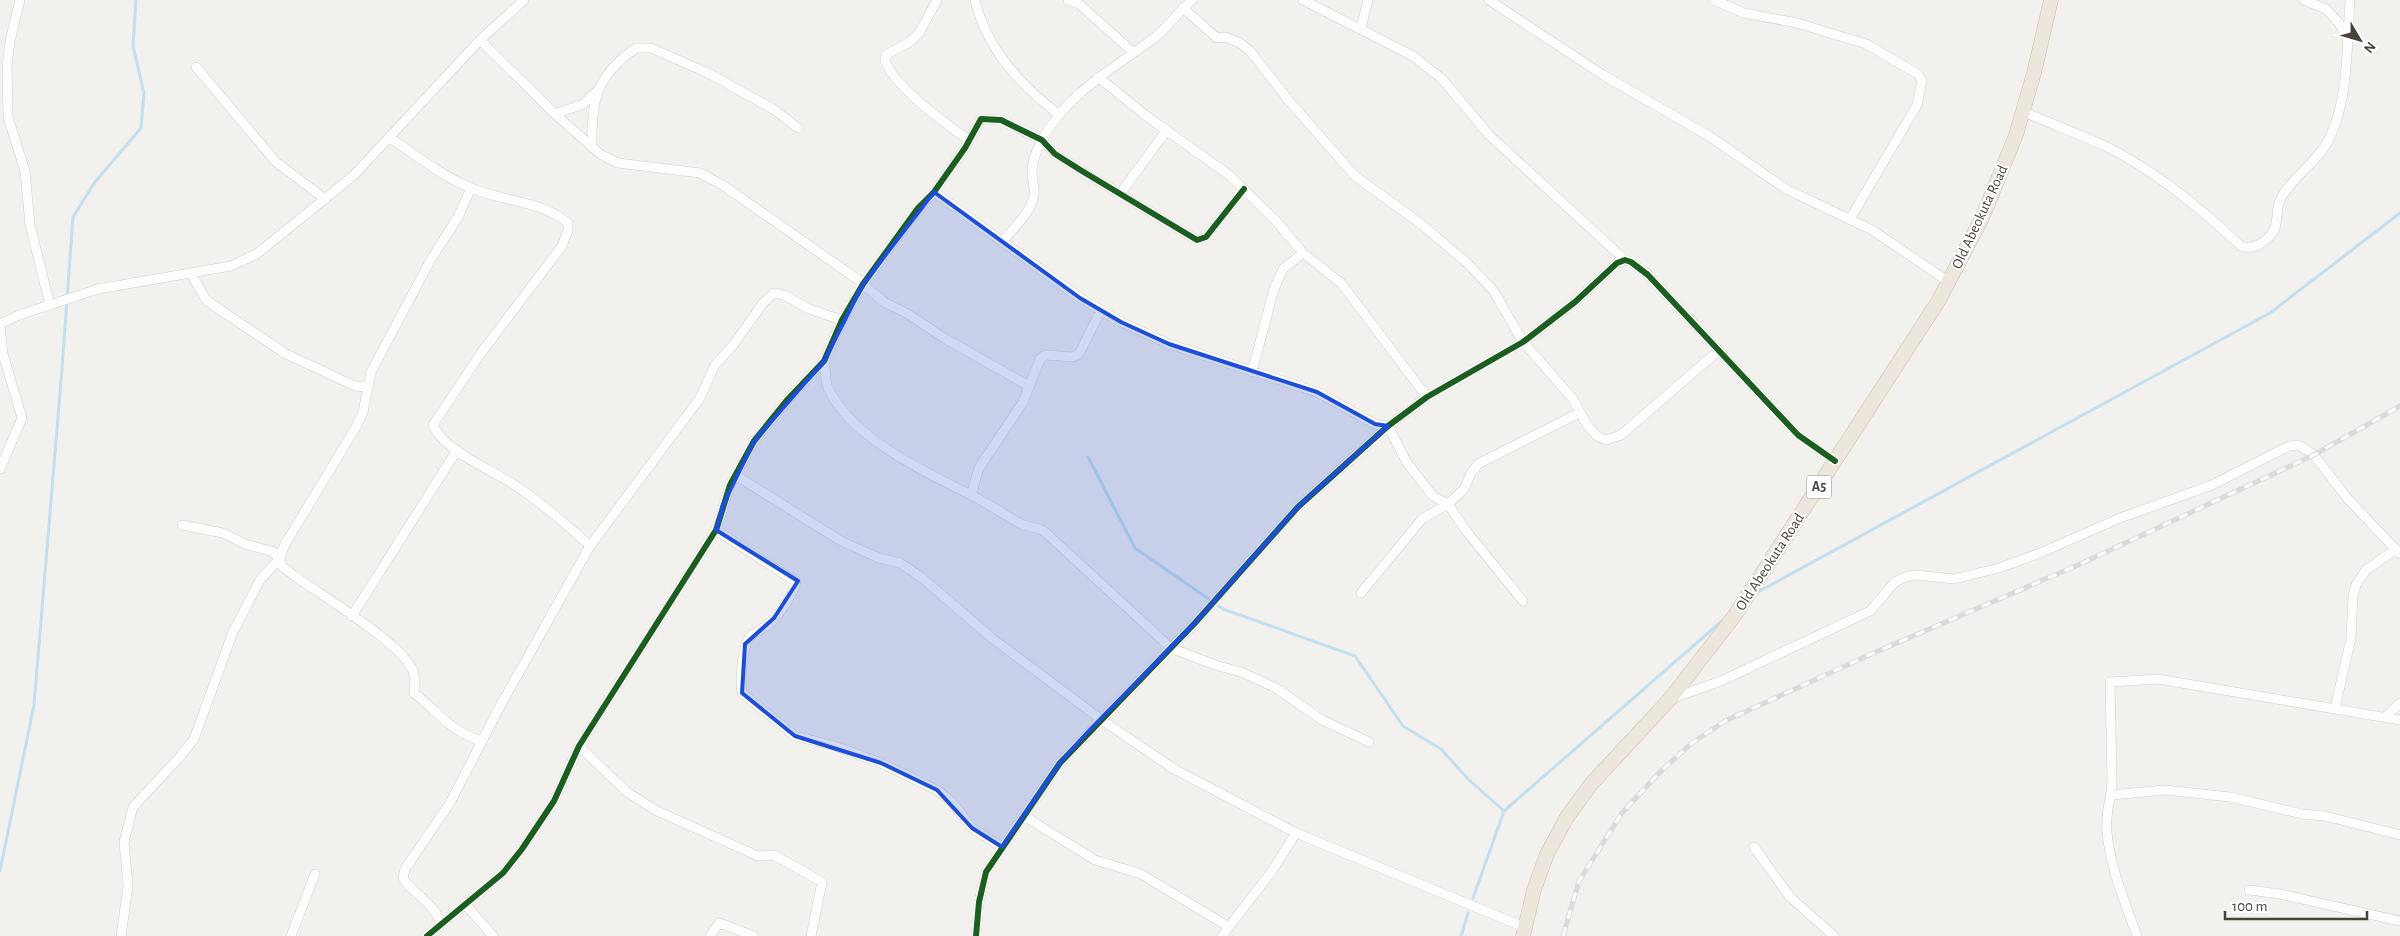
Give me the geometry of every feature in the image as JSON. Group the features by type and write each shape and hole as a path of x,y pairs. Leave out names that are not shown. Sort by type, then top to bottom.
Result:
{"highway":[{"name":"Old Abeokuta Road","path":"1524,932 1534,890 1547,854 1567,817 1592,783 1670,699 1735,615 1910,347 1949,282 1982,218 2024,112 2052,0"}],"street":[{"path":"20,0 10,41 4,116 25,171 30,225 50,305"},
{"path":"0,469 22,418 3,354 0,325 19,315 98,289 231,266 258,253 354,175 480,40 524,0"},
{"path":"937,0 919,33 911,41 886,55 885,60 895,77 915,97 949,127 969,140"},
{"path":"975,0 980,22 1003,62 1030,92 1059,115"},
{"path":"1068,0 1079,4 1133,52"},
{"path":"1002,242 1024,216 1034,197 1032,173 1035,156 1042,140 1059,115 1089,83 1156,37 1192,0"},
{"path":"1303,0 1413,56 1442,79 1489,135 1625,260 1631,262 1648,275 1798,435 1836,461"},
{"path":"1361,28 1368,0"},
{"path":"1488,0 1604,76 1709,136 1786,189 1872,230 1949,282"},
{"path":"1714,0 1744,13 1797,23 1866,44 1918,74 1922,82 1917,105 1850,219"},
{"path":"2304,0 2326,9 2339,23 2348,41"},
{"path":"2024,112 2105,146 2123,156 2177,190 2241,246 2247,248 2254,247 2265,240 2275,228 2278,208 2286,191 2327,144 2336,120 2346,69 2350,0"},
{"path":"1183,8 1217,38 1225,36 1240,43 1250,51 1290,102 1356,176 1421,224 1466,262 1493,290 1523,342 1573,399 1579,413 1597,436 1606,440 1612,439 1631,427 1718,351"},
{"path":"480,40 555,114 600,154 618,163 700,173 724,186 863,284 884,302 908,314 944,338 1029,386"},
{"path":"555,114 583,104 597,90 605,76 627,54 636,48 650,48 708,73 773,109 798,128"},
{"path":"196,67 276,162 326,199"},
{"path":"1098,77 1166,131 1229,175 1278,222 1303,253 1341,283 1426,397"},
{"path":"592,147 592,120 597,90"},
{"path":"427,936 503,873 522,849 554,801 579,746 716,530 725,498 735,475 754,441 788,399 824,361 842,320 863,284 918,208 934,192 981,119 989,117 1001,120 1042,140 1055,154 1201,240 1244,189"},
{"path":"1120,194 1166,131"},
{"path":"389,137 434,168 471,188 551,213 568,223 568,230 562,246 481,353 433,426 437,435 457,450 521,489 562,520 590,546"},
{"path":"121,936 128,886 124,842 133,807 194,739 233,632 260,580 280,558 284,546 356,427 363,412 371,372 430,261 458,217 471,188"},
{"path":"934,192 1080,298 1101,310 1170,344 1317,392 1375,424 1388,426"},
{"path":"1252,372 1274,289 1283,269 1303,253"},
{"path":"976,936 979,902 986,872 1060,763 1171,648 1298,507 1388,426 1426,397 1523,342 1575,302 1617,263 1625,260"},
{"path":"191,273 196,286 206,300 286,354 355,386 367,387"},
{"path":"441,923 435,909 403,879 405,869 450,803 482,741 590,546 700,398 715,365 734,344 763,303 774,293 784,295 809,309 842,320"},
{"path":"971,495 978,468 1023,402 1040,359 1045,355 1073,357 1078,354 1101,310"},
{"path":"824,361 827,386 848,416 897,455 1023,525 1040,528 1171,648 1215,665 1241,672 1276,688 1322,720 1369,742"},
{"path":"1361,593 1422,520 1448,504 1464,489 1471,473 1478,464 1488,457 1579,413"},
{"path":"1388,426 1407,463 1434,498 1448,504 1467,532 1523,601"},
{"path":"1670,699 1721,681 1870,611 1895,582 1905,577 1916,575 1954,579 1999,568 2040,553 2120,518 2212,485 2289,446 2299,445 2314,455 2347,498 2398,551 2366,570 2356,585 2353,596 2351,638 2335,708"},
{"path":"352,616 457,450"},
{"path":"735,475 841,541 880,558 900,563 921,577 993,639 1102,720 1174,769 1296,833 1524,932"},
{"path":"182,525 223,533 244,544 274,552 280,558 283,567 296,578 395,648 410,665 415,676 414,693 447,724 467,736 482,741"},
{"path":"716,530 796,582 791,594 768,626 752,635 745,644 740,682 742,693 795,736 835,746 881,763 937,790 952,802 972,828 1002,847"},
{"path":"2137,936 2111,857 2107,816 2111,795 2110,682 2158,679 2400,720"},
{"path":"2385,717 2400,704"},
{"path":"579,746 627,792 657,811 758,856 774,855 822,882 811,936"},
{"path":"2111,795 2165,790 2230,797 2302,814 2334,818 2400,835"},
{"path":"1024,816 1095,860 1141,874 1229,927"},
{"path":"1222,936 1272,871 1296,833"},
{"path":"1754,847 1790,897 1834,936"},
{"path":"291,936 315,874"},
{"path":"2249,890 2280,894 2400,921"},
{"path":"465,904 493,936"},
{"path":"710,936 719,924 754,936"}],"highlighted area":[{"path":"934,192 1080,298 1121,322 1169,344 1317,392 1375,424 1388,426 1298,507 1195,623 1086,734 1060,763 1002,847 972,828 937,790 881,763 795,736 742,693 745,644 774,618 798,581 716,530 723,505 754,441 824,361 863,284"}],"waterway":[{"path":"0,871 34,705 73,217 95,182 141,128 144,93 133,46 136,0"},
{"path":"1756,593 2270,313 2400,213"},
{"path":"1088,457 1135,548 1223,609 1355,656 1403,726 1441,749 1468,779 1504,811"},
{"path":"1473,898 1504,811 1723,620"},
{"path":"1461,936 1468,913"}],"railway":[{"path":"1563,936 1579,881 1622,813 1661,771 1692,743 1725,721 1869,655 2078,565 2314,455 2400,406"}],"cycle path":[{"path":"427,936 503,873 522,849 554,801 579,746 716,530 730,485 754,441 788,399 824,361 842,320 863,284 918,208 934,192 965,148 981,119 1001,120 1042,140 1055,154 1197,240 1206,237 1244,189"},
{"path":"976,936 979,902 986,872 1060,763 1195,623 1298,507 1388,426 1427,397 1523,342 1575,302 1617,263 1625,260 1631,262 1648,275 1798,435 1835,461"}]}
